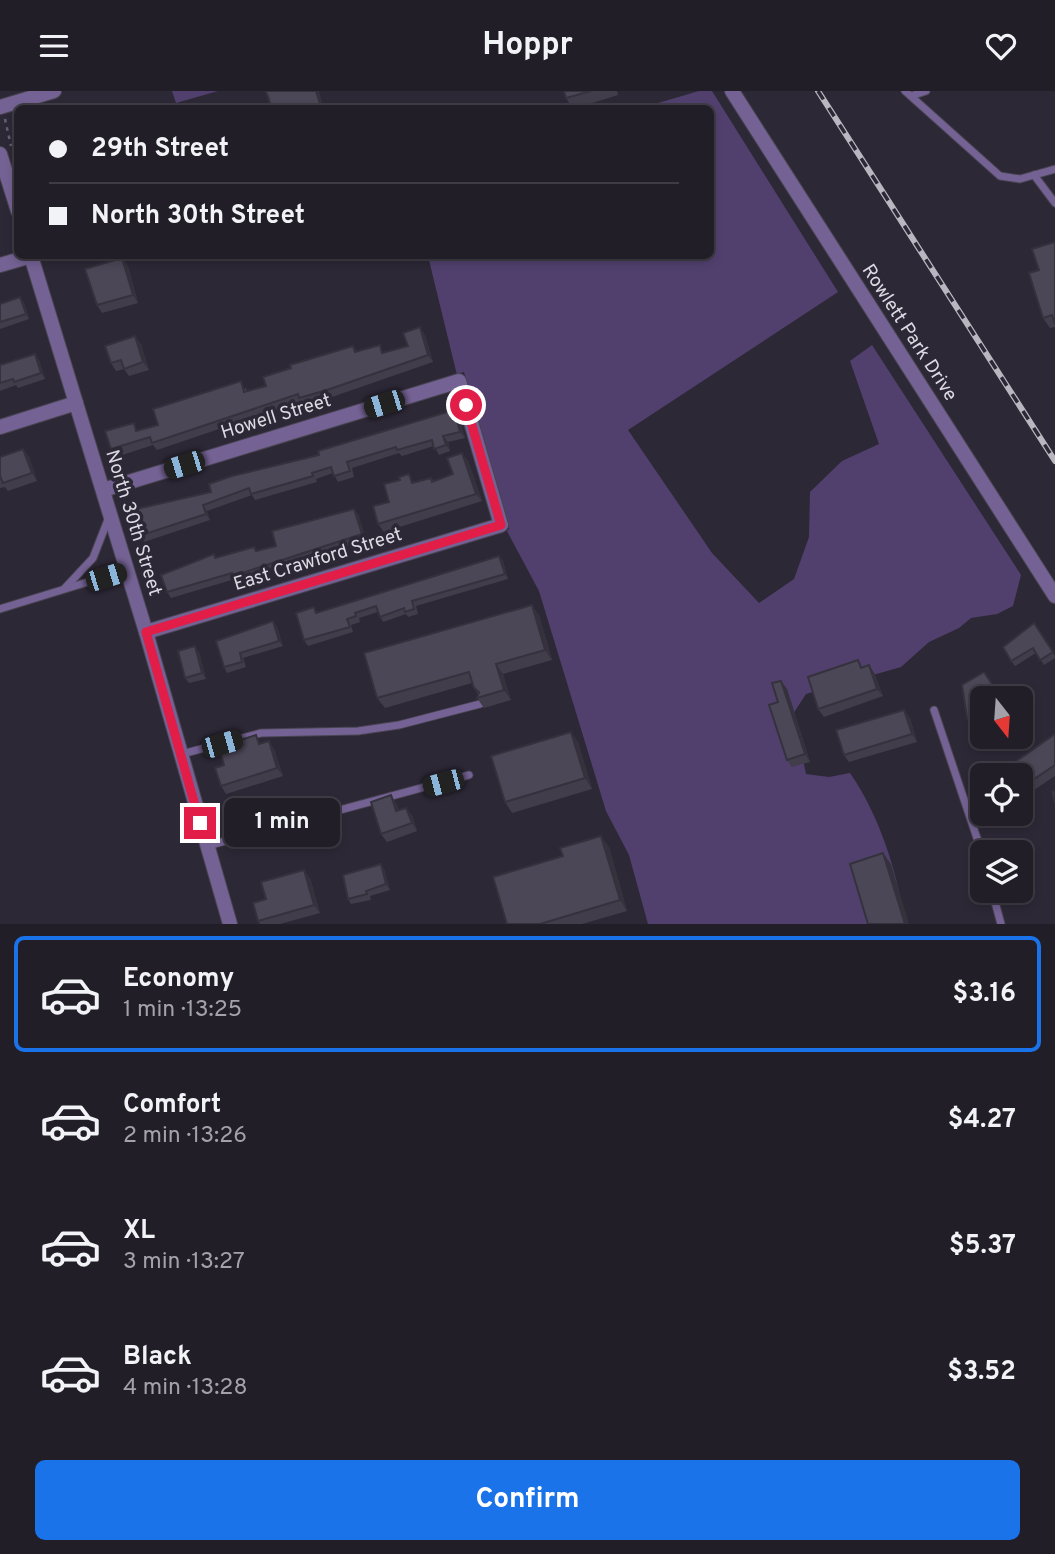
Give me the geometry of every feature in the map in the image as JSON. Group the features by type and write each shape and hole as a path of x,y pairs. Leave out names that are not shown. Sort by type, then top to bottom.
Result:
{"street":[{"path":"19,105 54,91"},
{"name":"Rowlett Park Drive","path":"732,91 1055,596"},
{"path":"7,156 14,191"},
{"path":"0,265 19,259"},
{"name":"North 30th Street","path":"32,259 146,632 230,924"},
{"name":"Howell Street","path":"103,490 459,381 501,525"},
{"path":"0,427 76,403"},
{"name":"East Crawford Street","path":"146,632 501,525"}],"lane":[{"path":"908,93 926,91"},
{"path":"908,93 1000,176 1014,180 1055,169"},
{"path":"1034,175 1055,203"},
{"path":"64,589 100,546 110,513"},
{"path":"0,609 127,570"},
{"path":"181,754 261,733 358,731 400,725 480,704"},
{"path":"934,710 978,840"},
{"path":"206,846 469,775"},
{"path":"995,903 1001,924"}],"path":[{"path":"4,111 7,156"}],"shaded area":[{"path":"172,91 218,91 176,103"},
{"path":"699,91 712,91 838,292 628,430 712,553 759,603 794,579 809,537 810,492 842,461 879,444 850,361 872,345 1021,575 1013,606 997,614 971,618 959,628 929,642 901,667 806,694 793,714 806,774 829,777 850,773 861,790 886,845 906,924 648,924 629,855 606,811 539,591 507,531 509,529 464,372 457,374 456,371 429,259 714,259 714,105 651,105"}],"building":[{"path":"266,91 316,91 320,105 271,105"},
{"path":"564,91 591,91 566,98"},
{"path":"1055,242 1055,324 1052,315 1043,318 1029,273 1039,270 1032,249"},
{"path":"122,259 133,295 97,305 85,269"},
{"path":"20,297 26,314 0,322 0,304"},
{"path":"420,327 428,355 327,390 299,398 298,394 152,443 150,437 111,449 105,431 134,423 136,431 158,425 153,409 241,381 244,392 266,386 263,377 291,368 290,365 353,346 355,352 380,345 382,353 408,346 403,333"},
{"path":"135,336 143,362 124,369 121,360 111,363 105,346"},
{"path":"35,354 41,373 14,382 13,379 0,383 0,365"},
{"path":"454,410 460,432 443,436 446,445 434,449 432,440 397,450 396,447 347,462 350,471 334,476 331,467 312,473 313,476 251,494 249,488 203,505 206,514 139,536 132,510 211,492 209,484 232,476 319,455 318,451"},
{"path":"23,449 32,473 3,483 0,479 0,457"},
{"path":"462,453 476,494 378,524 373,506 389,502 384,484 400,480 399,477 409,474 412,483 431,478 432,482 453,474 447,458"},
{"path":"354,509 362,534 233,576 232,573 167,592 161,575 214,554 215,558 254,547 256,551 276,546 272,531"},
{"path":"499,556 505,574 412,601 414,609 405,612 404,608 380,617 376,606 355,613 356,616 347,619 350,627 304,640 296,613 314,607 316,613"},
{"path":"532,605 545,650 496,664 504,690 477,698 479,692 474,688 469,672 377,698 364,653"},
{"path":"273,621 279,641 240,653 242,662 224,667 216,641"},
{"path":"1034,623 1053,652 1040,660 1033,648 1011,661 1003,647"},
{"path":"195,646 202,673 185,678 178,651"},
{"path":"858,660 861,668 869,665 877,689 818,709 808,677"},
{"path":"984,672 993,686 970,686 970,723 967,718 962,685"},
{"path":"781,681 805,754 787,760 769,705 778,702 772,683"},
{"path":"904,710 912,734 844,755 836,730"},
{"path":"571,732 585,778 505,802 491,756"},
{"path":"1055,734 1055,765 1033,780 1033,763 1015,762"},
{"path":"256,735 259,744 269,741 277,768 221,786 215,768 224,765 219,747"},
{"path":"391,795 396,811 406,808 412,823 381,834 371,802"},
{"path":"601,836 620,900 540,924 507,924 493,877 563,856 560,848"},
{"path":"883,853 905,924 868,924 850,864"},
{"path":"381,864 386,884 366,891 367,894 348,899 343,875"},
{"path":"304,870 314,905 258,921 253,903 266,899 261,882"}],"railway":[{"path":"818,91 1055,461"}],"route":[{"path":"200,823 146,632 501,525 466,405"}]}
